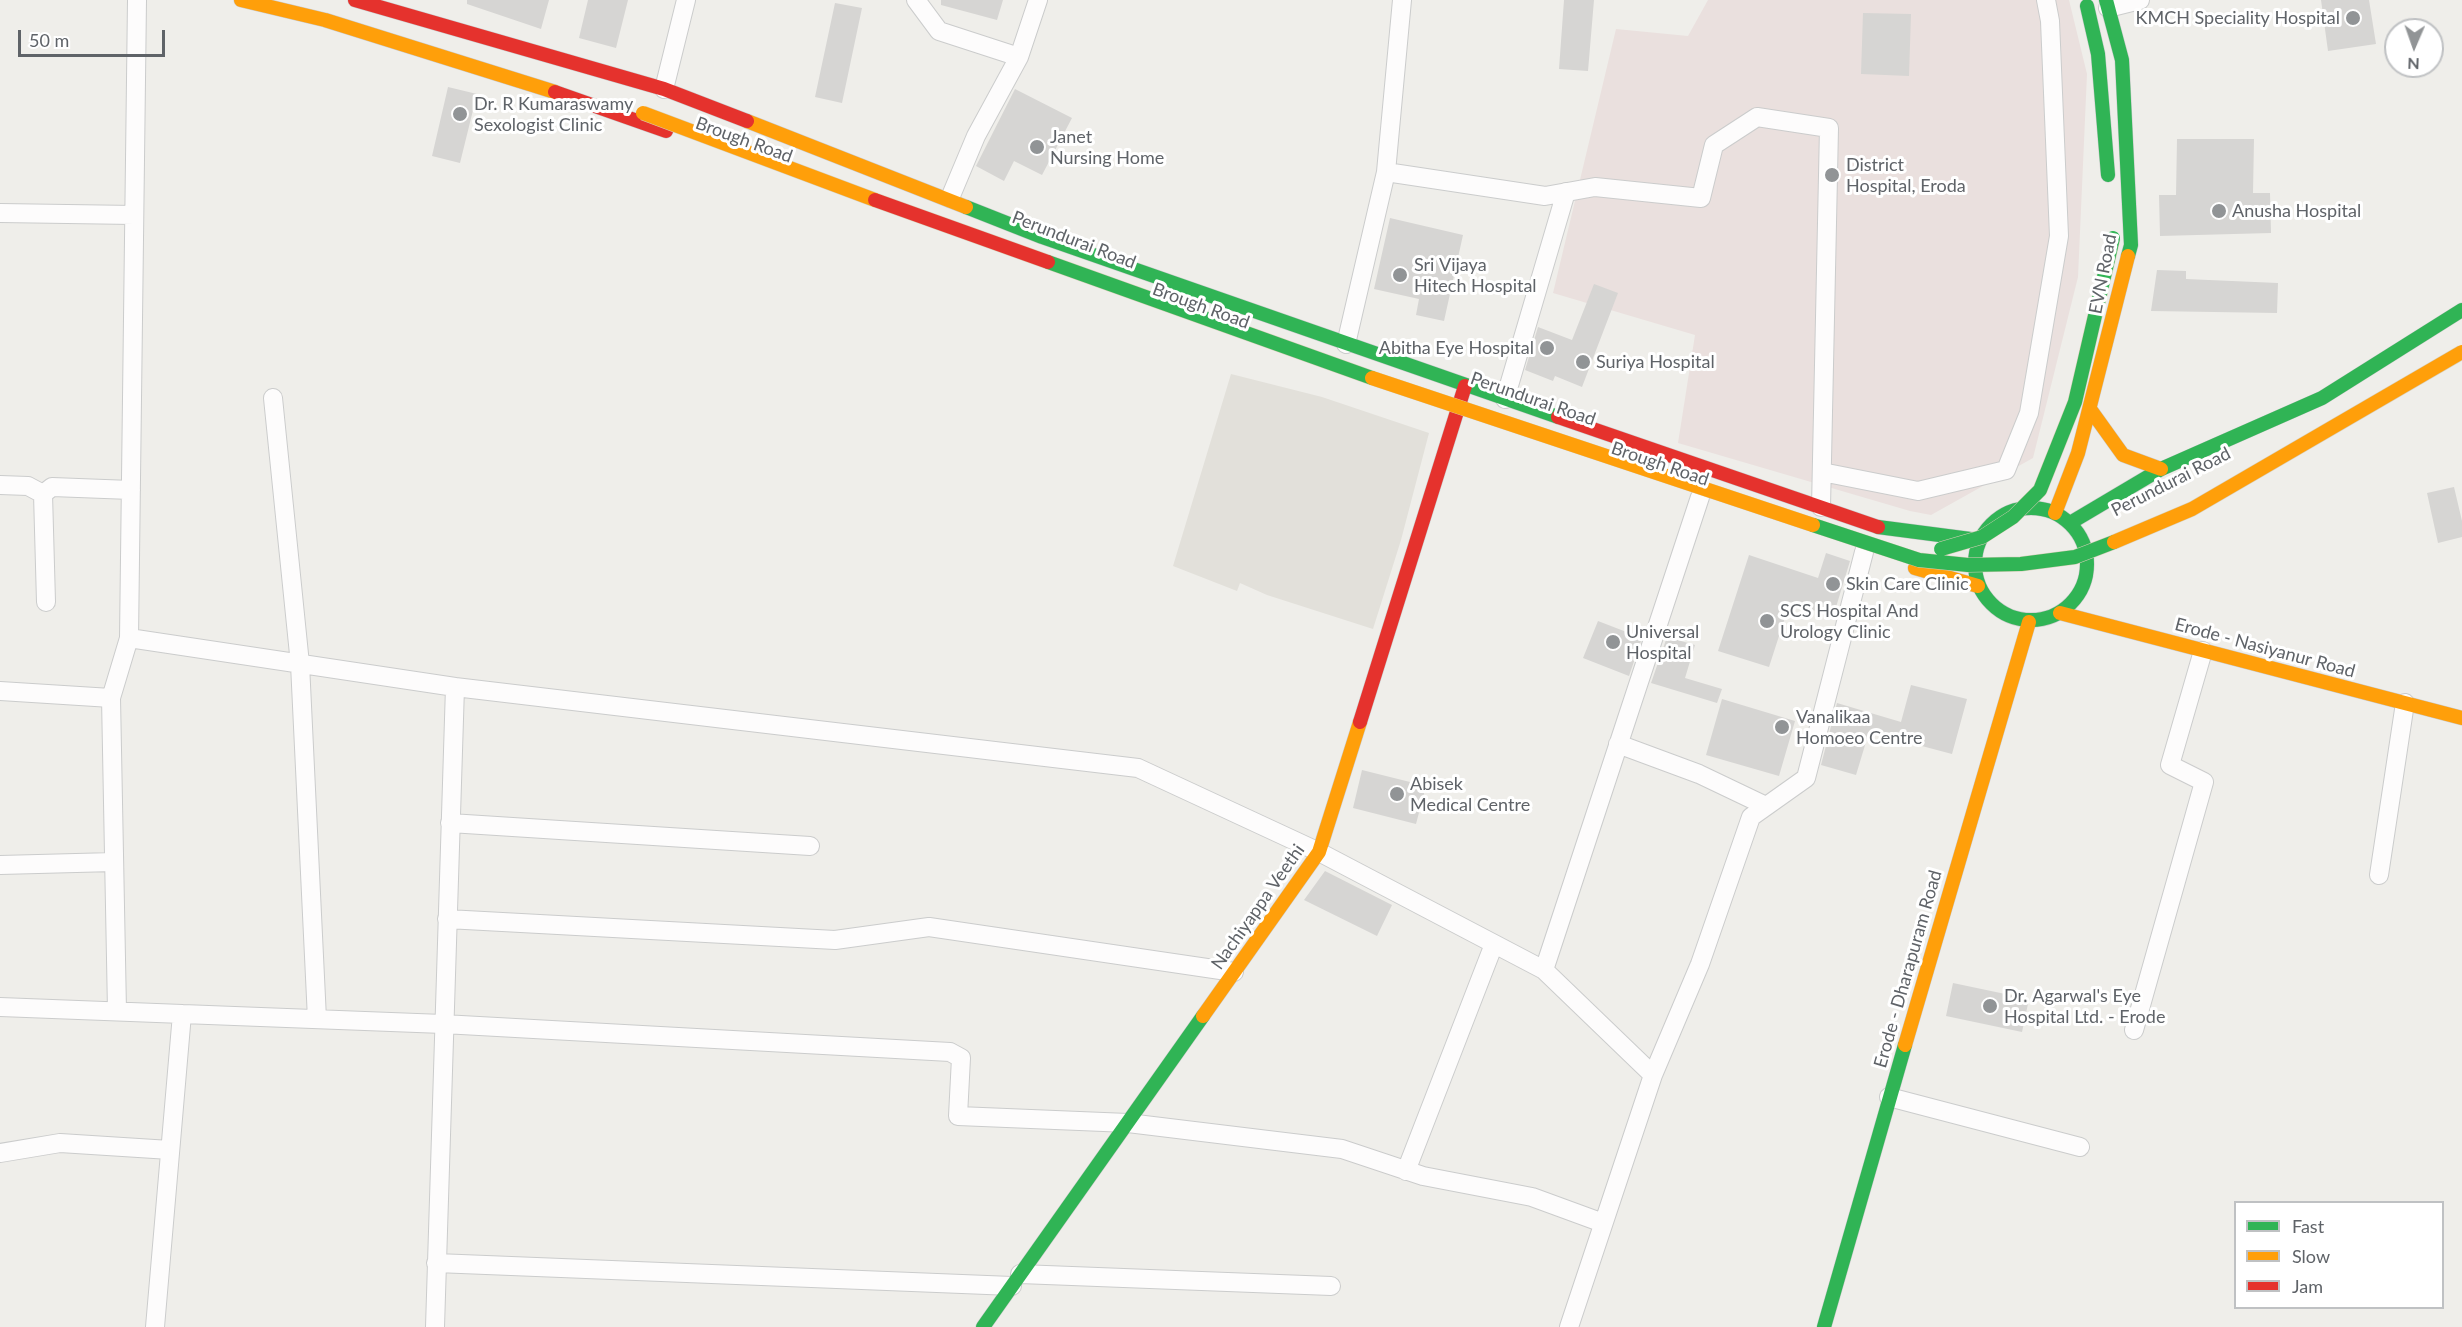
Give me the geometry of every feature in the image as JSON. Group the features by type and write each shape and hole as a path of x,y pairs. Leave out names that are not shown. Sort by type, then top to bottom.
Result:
{"main road":[{"name":"Brough Road","path":"241,0 325,21 577,99 1310,365 1864,552 1978,586"},
{"name":"Brough Road","path":"355,0 664,89 950,198 1042,237 1879,527 1978,540"},
{"path":"2086,0 2098,54 2109,192"},
{"name":"EVN Road","path":"2055,513 2078,453 2131,245 2122,60 2107,4"},
{"name":"Perundurai Road","path":"579,64 647,98 1184,300 1818,513 1902,540 1941,549 2013,553 2070,545 2129,526 2261,456 2445,345"},
{"name":"Perundurai Road","path":"577,99 643,113 861,195 1410,391 1919,560 1968,565 2021,564 2075,557 2102,548 2192,509 2462,352"},
{"path":"1941,549 1982,537 2013,517 2040,490 2075,402 2112,232"},
{"path":"2070,523 2161,469 2322,398 2462,310"},
{"path":"2088,560 2173,530 2330,444 2462,367"},
{"name":"Nachiyappa Veethi","path":"983,1327 1319,852 1465,385"},
{"path":"2090,409 2123,455 2161,469"},
{"path":"2036,508 2055,513 2070,523 2081,536 2088,560 2083,587 2074,601 2060,613 2029,622 2004,614 1989,602 1978,586 1974,567 1978,540 1999,517 2017,509 2036,508"},
{"name":"Erode - Nasiyanur Road","path":"2060,613 2462,717"},
{"name":"Erode - Dharapuram Road","path":"1828,1326 1889,1097 2029,622"}],"street":[{"path":"117,1011 111,698 129,638 137,0"},
{"path":"664,89 686,0"},
{"path":"916,0 939,31 1019,57"},
{"path":"950,198 976,136 1019,57 1038,0"},
{"path":"1346,344 1386,172 1402,0"},
{"path":"1822,472 1918,491 2006,470 2029,413 2059,236 2050,21 2046,0"},
{"path":"2107,4 2140,0"},
{"path":"1386,172 1545,195 1595,187 1701,198 1714,146 1757,117 1829,128 1821,507"},
{"path":"1505,399 1566,192"},
{"path":"0,213 134,215"},
{"path":"273,398 300,664 317,1019"},
{"path":"0,485 28,486 43,494"},
{"path":"43,494 52,487 131,490"},
{"path":"43,494 46,602"},
{"path":"1544,970 1700,497"},
{"path":"1569,1327 1653,1075 1700,964 1751,817 1806,778 1864,552"},
{"path":"129,638 454,687 1138,768 1319,852 1544,970 1653,1075"},
{"path":"2134,1030 2204,782 2170,765 2204,651"},
{"path":"435,1327 454,687"},
{"path":"0,691 111,698"},
{"path":"2379,875 2406,703"},
{"path":"1618,744 1699,774 1766,806"},
{"path":"450,823 810,846"},
{"path":"0,865 114,862"},
{"path":"447,919 835,940 929,927 1234,972"},
{"path":"1406,1170 1494,944"},
{"path":"0,1007 443,1024 950,1052 961,1058 958,1116 1128,1123 1342,1149 1406,1170 1532,1197 1603,1223"},
{"path":"155,1327 182,1014"},
{"path":"1889,1097 2080,1147"},
{"path":"0,1153 60,1143 170,1150"},
{"path":"436,1263 1016,1280 1332,1286"}],"shaded area":[{"name":"District Hospital, Eroda","path":"1708,0 2069,0 2087,74 2078,277 2033,458 1931,515 1910,511 1678,443 1695,335 1553,293 1616,29 1688,36"},
{"path":"1231,374 1322,397 1429,433 1401,540 1373,629 1267,595 1240,583 1237,591 1173,566"}],"building":[{"path":"467,0 549,0 541,29 467,4"},
{"path":"588,0 628,0 616,48 579,38"},
{"path":"941,0 1003,0 997,20 941,5"},
{"path":"1564,0 1594,0 1588,71 1559,69"},
{"path":"2321,0 2369,0 2376,44 2328,51"},
{"path":"835,3 862,8 842,103 815,97"},
{"path":"1863,13 1911,14 1909,76 1861,74"},
{"path":"448,87 477,94 460,163 432,156"},
{"path":"1015,89 1072,118 1042,175 1014,161 1004,181 976,166"},
{"path":"2177,139 2254,139 2253,193 2270,193 2271,233 2160,236 2159,195 2176,195"},
{"path":"1390,218 1463,235 1444,321 1416,315 1419,299 1374,289"},
{"path":"2157,270 2186,271 2186,279 2278,283 2277,313 2151,311"},
{"path":"1594,284 1618,293 1582,387 1555,376 1553,381 1525,370 1538,327 1572,340"},
{"path":"2454,487 2462,521 2462,537 2438,543 2427,493"},
{"path":"1826,553 1850,561 1833,617 1790,602 1769,667 1718,651 1749,555 1818,578"},
{"path":"1598,621 1642,638 1629,676 1583,658"},
{"path":"1667,637 1695,645 1685,678 1722,689 1717,703 1651,683"},
{"path":"1911,685 1967,699 1952,754 1869,732 1856,775 1821,765 1837,703 1901,722"},
{"path":"1722,699 1795,721 1779,776 1706,755"},
{"path":"1362,770 1426,786 1416,824 1353,808"},
{"path":"1325,871 1392,905 1377,936 1304,900"},
{"path":"1953,983 2029,999 2022,1032 1946,1016"}],"traffic: fast":[{"path":"2106,0 2122,60 2131,245 2128,256"},
{"path":"2087,6 2098,54 2108,175"},
{"path":"966,207 1042,237 1558,417"},
{"path":"1941,549 1982,537 2013,517 2040,490 2075,402 2113,238"},
{"path":"1048,262 1372,378"},
{"path":"2070,523 2161,469 2322,398 2462,310"},
{"path":"2031,508 2053,512 2071,524 2083,542 2087,564 2083,586 2071,604 2053,616 2031,620 2009,616 1991,604 1979,586 1975,564 1979,542 1991,524 2009,512 2031,508"},
{"path":"1813,525 1919,560 1968,565 2021,564 2075,557 2114,542"},
{"path":"1878,527 1978,540"},
{"path":"983,1327 1203,1016"},
{"path":"1824,1327 1905,1045"}],"traffic: slow":[{"path":"241,0 325,20 555,92"},
{"path":"643,113 875,200"},
{"path":"747,121 966,207"},
{"path":"2055,513 2078,453 2128,256"},
{"path":"2114,542 2192,509 2462,352"},
{"path":"1372,378 1813,525"},
{"path":"2090,409 2123,455 2161,469"},
{"path":"1915,568 1978,586"},
{"path":"2060,613 2462,718"},
{"path":"1905,1045 2029,622"},
{"path":"1203,1016 1319,852 1360,722"}],"traffic: jam":[{"path":"355,0 664,89 747,121"},
{"path":"555,92 666,131"},
{"path":"875,200 1048,262"},
{"path":"1360,722 1465,386"},
{"path":"1558,417 1878,527"}],"place":[{"name":"KMCH Speciality Hospital","path":"2353,18"},
{"name":"Dr. R Kumaraswamy Sexologist Clinic","path":"460,114"},
{"name":"Janet Nursing Home","path":"1037,147"},
{"name":"District Hospital, Eroda","path":"1832,175"},
{"name":"Anusha Hospital","path":"2219,211"},
{"name":"Sri Vijaya Hitech Hospital","path":"1400,275"},
{"name":"Abitha Eye Hospital","path":"1547,348"},
{"name":"Suriya Hospital","path":"1583,362"},
{"name":"Skin Care Clinic","path":"1833,584"},
{"name":"SCS Hospital And Urology Clinic","path":"1767,621"},
{"name":"Universal Hospital","path":"1613,642"},
{"name":"Vanalikaa Homoeo Centre","path":"1782,727"},
{"name":"Abisek Medical Centre","path":"1397,794"},
{"name":"Dr. Agarwal's Eye Hospital Ltd. - Erode","path":"1990,1006"}]}
